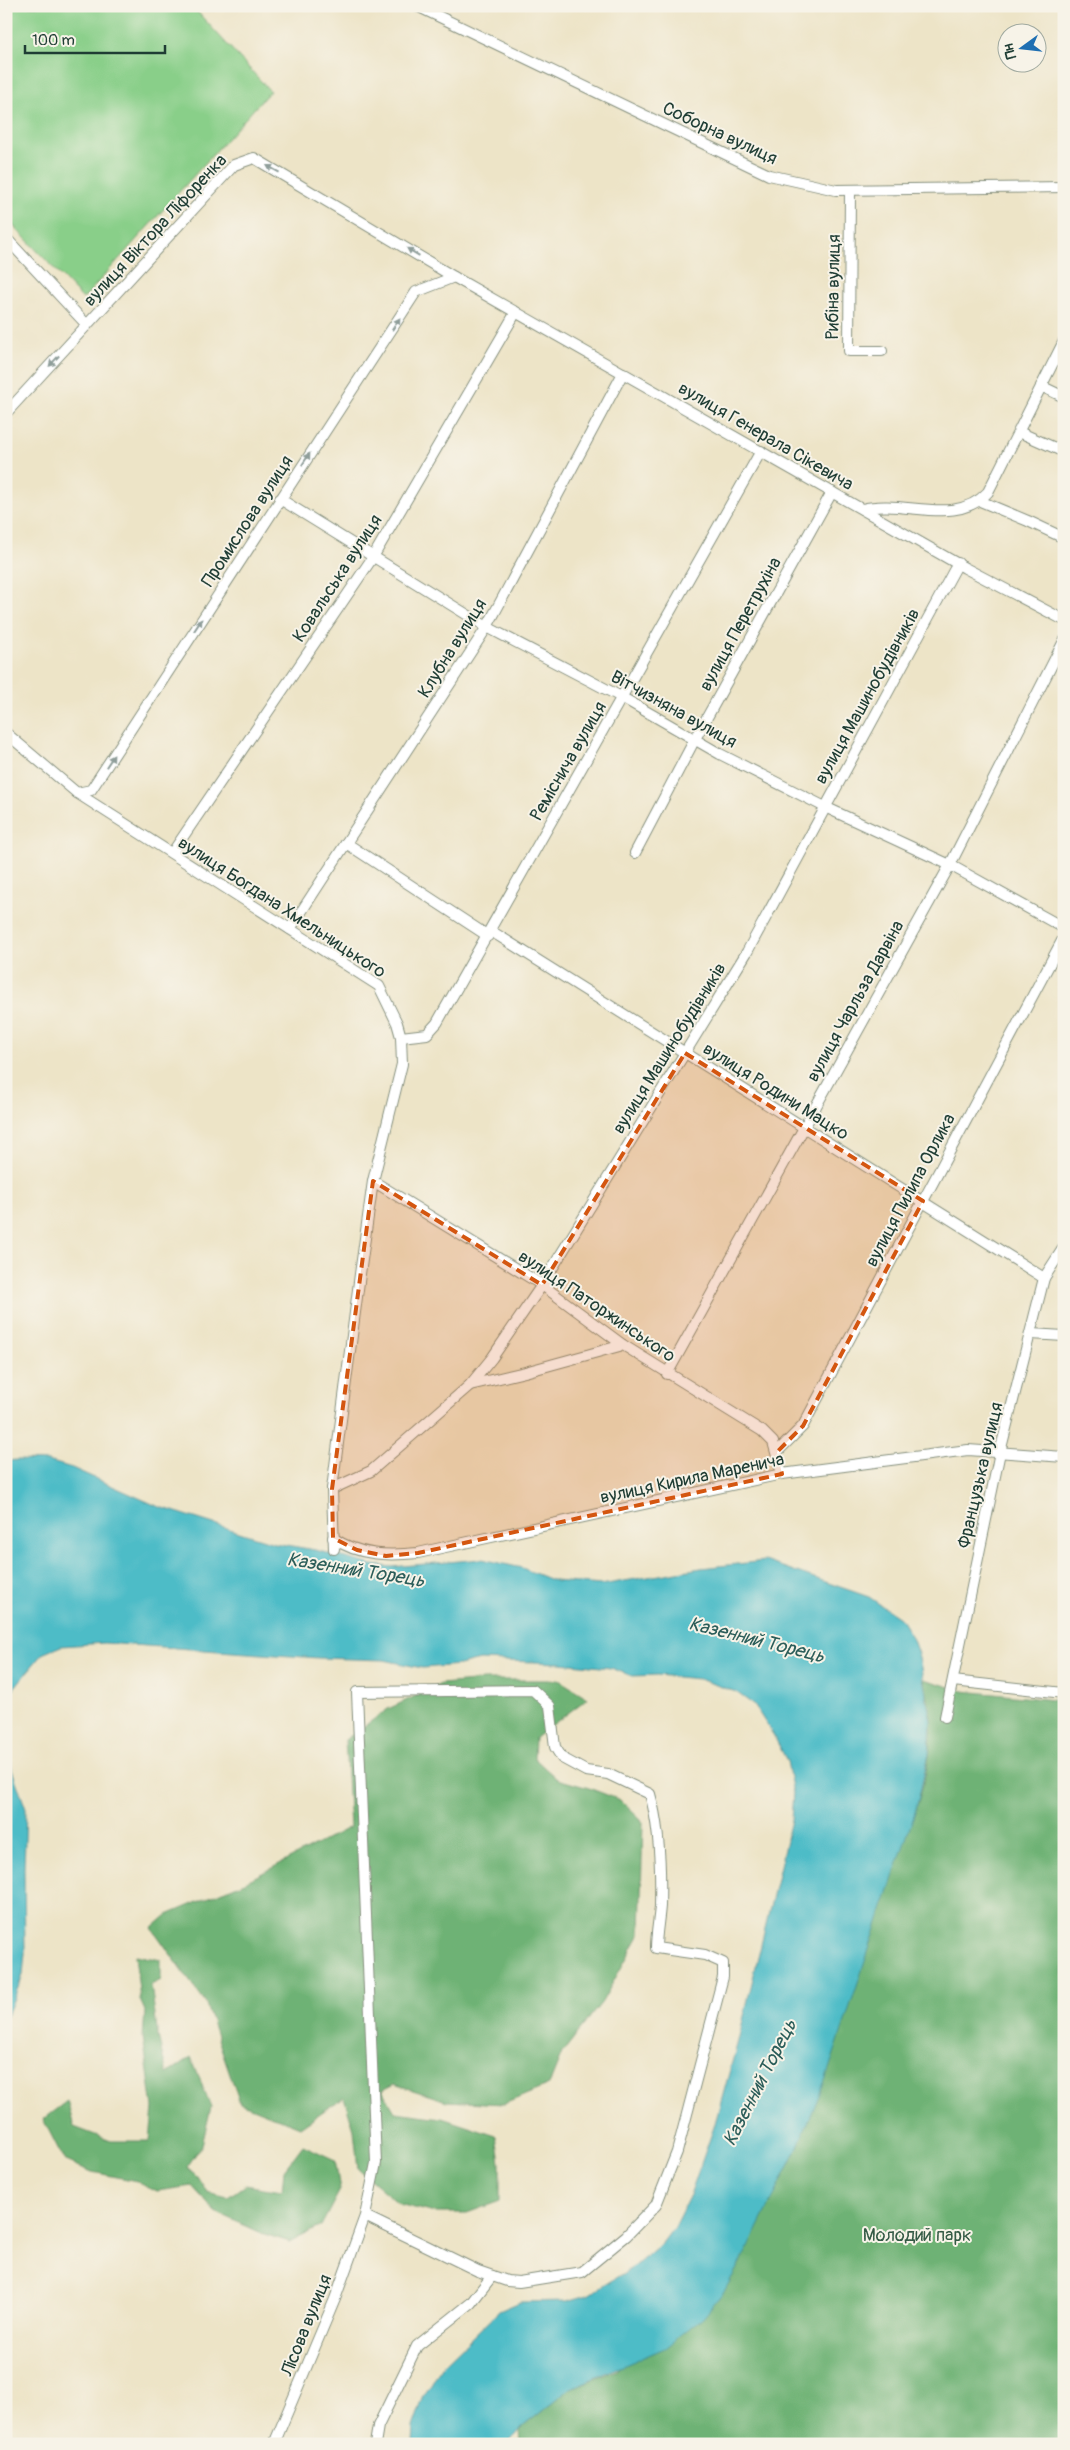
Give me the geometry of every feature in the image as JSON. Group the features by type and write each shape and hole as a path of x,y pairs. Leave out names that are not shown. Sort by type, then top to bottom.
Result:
{"street":[{"name":"Соборна вулиця","path":"417,6 769,175 836,190 1064,187"},
{"name":"вулиця Віктора Ліфоренка","path":"6,413 234,165 254,158 454,277"},
{"name":"Рибіна вулиця","path":"850,190 849,351 882,351"},
{"path":"6,238 87,325"},
{"name":"вулиця Генерала Сікевича","path":"454,277 958,563 1064,620"},
{"name":"Промислова вулиця","path":"77,793 90,790 416,292 454,277"},
{"name":"Ковальська вулиця","path":"172,854 372,557 516,312"},
{"path":"862,509 876,505 950,511 968,508 980,501 988,492 1064,341"},
{"name":"Клубна вулиця","path":"290,929 487,627 623,373"},
{"path":"1041,386 1064,397"},
{"path":"1019,432 1064,452"},
{"name":"Реміснича вулиця","path":"401,1037 427,1034 436,1023 489,933 761,451"},
{"name":"вулиця Перетрухіна","path":"635,853 695,739 832,492"},
{"name":"Вітчизняна вулиця","path":"280,499 487,627 825,807 950,866 1064,928"},
{"path":"980,501 1064,538"},
{"name":"вулиця Машинобудівників","path":"332,1489 371,1470 470,1385 492,1358 542,1285 746,952 958,563"},
{"name":"вулиця Чарльза Дарвіна","path":"667,1374 950,866 1064,641"},
{"name":"вулиця Богдана Хмельницького","path":"6,733 77,793 379,986 397,1023 401,1037 402,1064 373,1181 332,1489 334,1549"},
{"name":"вулиця Родини Мацко","path":"346,843 1044,1278"},
{"name":"вулиця Пилипа Орлика","path":"777,1452 803,1426 1064,937"},
{"name":"вулиця Паторжинського","path":"373,1181 542,1285 623,1345 667,1374 762,1431 773,1442 782,1474"},
{"name":"Французька вулиця","path":"945,1717 1000,1452 1044,1278 1064,1246"},
{"path":"1031,1334 1064,1336"},
{"path":"470,1385 623,1345"},
{"name":"вулиця Кирила Маренича","path":"334,1538 357,1550 386,1556 418,1553 782,1474 968,1450 1064,1457"},
{"path":"953,1681 1064,1692"},
{"name":"Лісова вулиця","path":"274,2444 335,2298 365,2216 376,2163 357,1692 533,1690 550,1706 555,1747 562,1758 586,1771 608,1774 650,1794 657,1819 660,1907 656,1948 705,1955 723,1962 724,1977 677,2152 651,2212 626,2236 582,2272 519,2282 492,2276"},
{"path":"365,2216 440,2254 492,2276 470,2303 417,2346 378,2426 375,2444"}],"highlighted area":[{"path":"685,1053 923,1201 803,1426 777,1452 782,1474 418,1553 386,1556 357,1550 333,1538 332,1489 373,1181 542,1285"}],"green space":[{"path":"6,6 192,6 270,91 83,299 6,218"},
{"name":"Молодий парк","path":"924,1679 963,1691 1064,1701 1064,2444 521,2444 520,2429 571,2388 618,2370 900,1854 922,1789 929,1755 931,1721"},
{"path":"484,1680 559,1680 588,1698 535,1738 534,1758 557,1779 589,1788 620,1800 643,1822 640,1934 602,2002 562,2053 549,2085 504,2104 447,2101 394,2084 382,2090 395,2112 442,2118 496,2136 500,2163 500,2201 467,2213 434,2213 399,2204 358,2169 354,2130 344,2097 300,2127 240,2103 206,2004 152,1928 167,1915 247,1881 350,1827 345,1740 388,1709 441,1684"},
{"path":"135,1955 161,1960 161,1980 151,1985 158,2037 167,2074 191,2057 211,2107 202,2145 187,2167 197,2176 207,2192 228,2197 245,2185 282,2191 284,2170 303,2145 335,2160 340,2190 321,2226 290,2242 264,2234 215,2212 192,2186 157,2191 137,2181 92,2172 64,2160 43,2119 67,2101 74,2127 111,2141 150,2141 153,2108 143,2037 145,2011 140,2000"}],"water":[{"name":"Казенний Торець","path":"6,1461 48,1461 72,1468 157,1506 274,1543 315,1550 372,1565 392,1567 482,1559 522,1568 554,1581 601,1585 701,1568 765,1561 869,1597 900,1618 912,1637 919,1657 931,1721 929,1754 916,1809 826,2078 796,2152 752,2241 725,2290 703,2317 665,2348 571,2388 520,2429 508,2444 412,2444 413,2427 424,2396 441,2367 499,2311 520,2302 567,2301 588,2295 635,2266 663,2242 674,2227 690,2195 714,2127 738,2041 791,1820 793,1793 787,1761 754,1705 736,1692 699,1679 657,1675 632,1676 611,1668 561,1663 480,1660 459,1665 422,1668 384,1660 319,1658 104,1643 61,1646 42,1654 10,1693 6,1701"},
{"path":"6,1734 12,1770 26,1809 24,1869 25,1953 23,1975 6,2018"}]}
